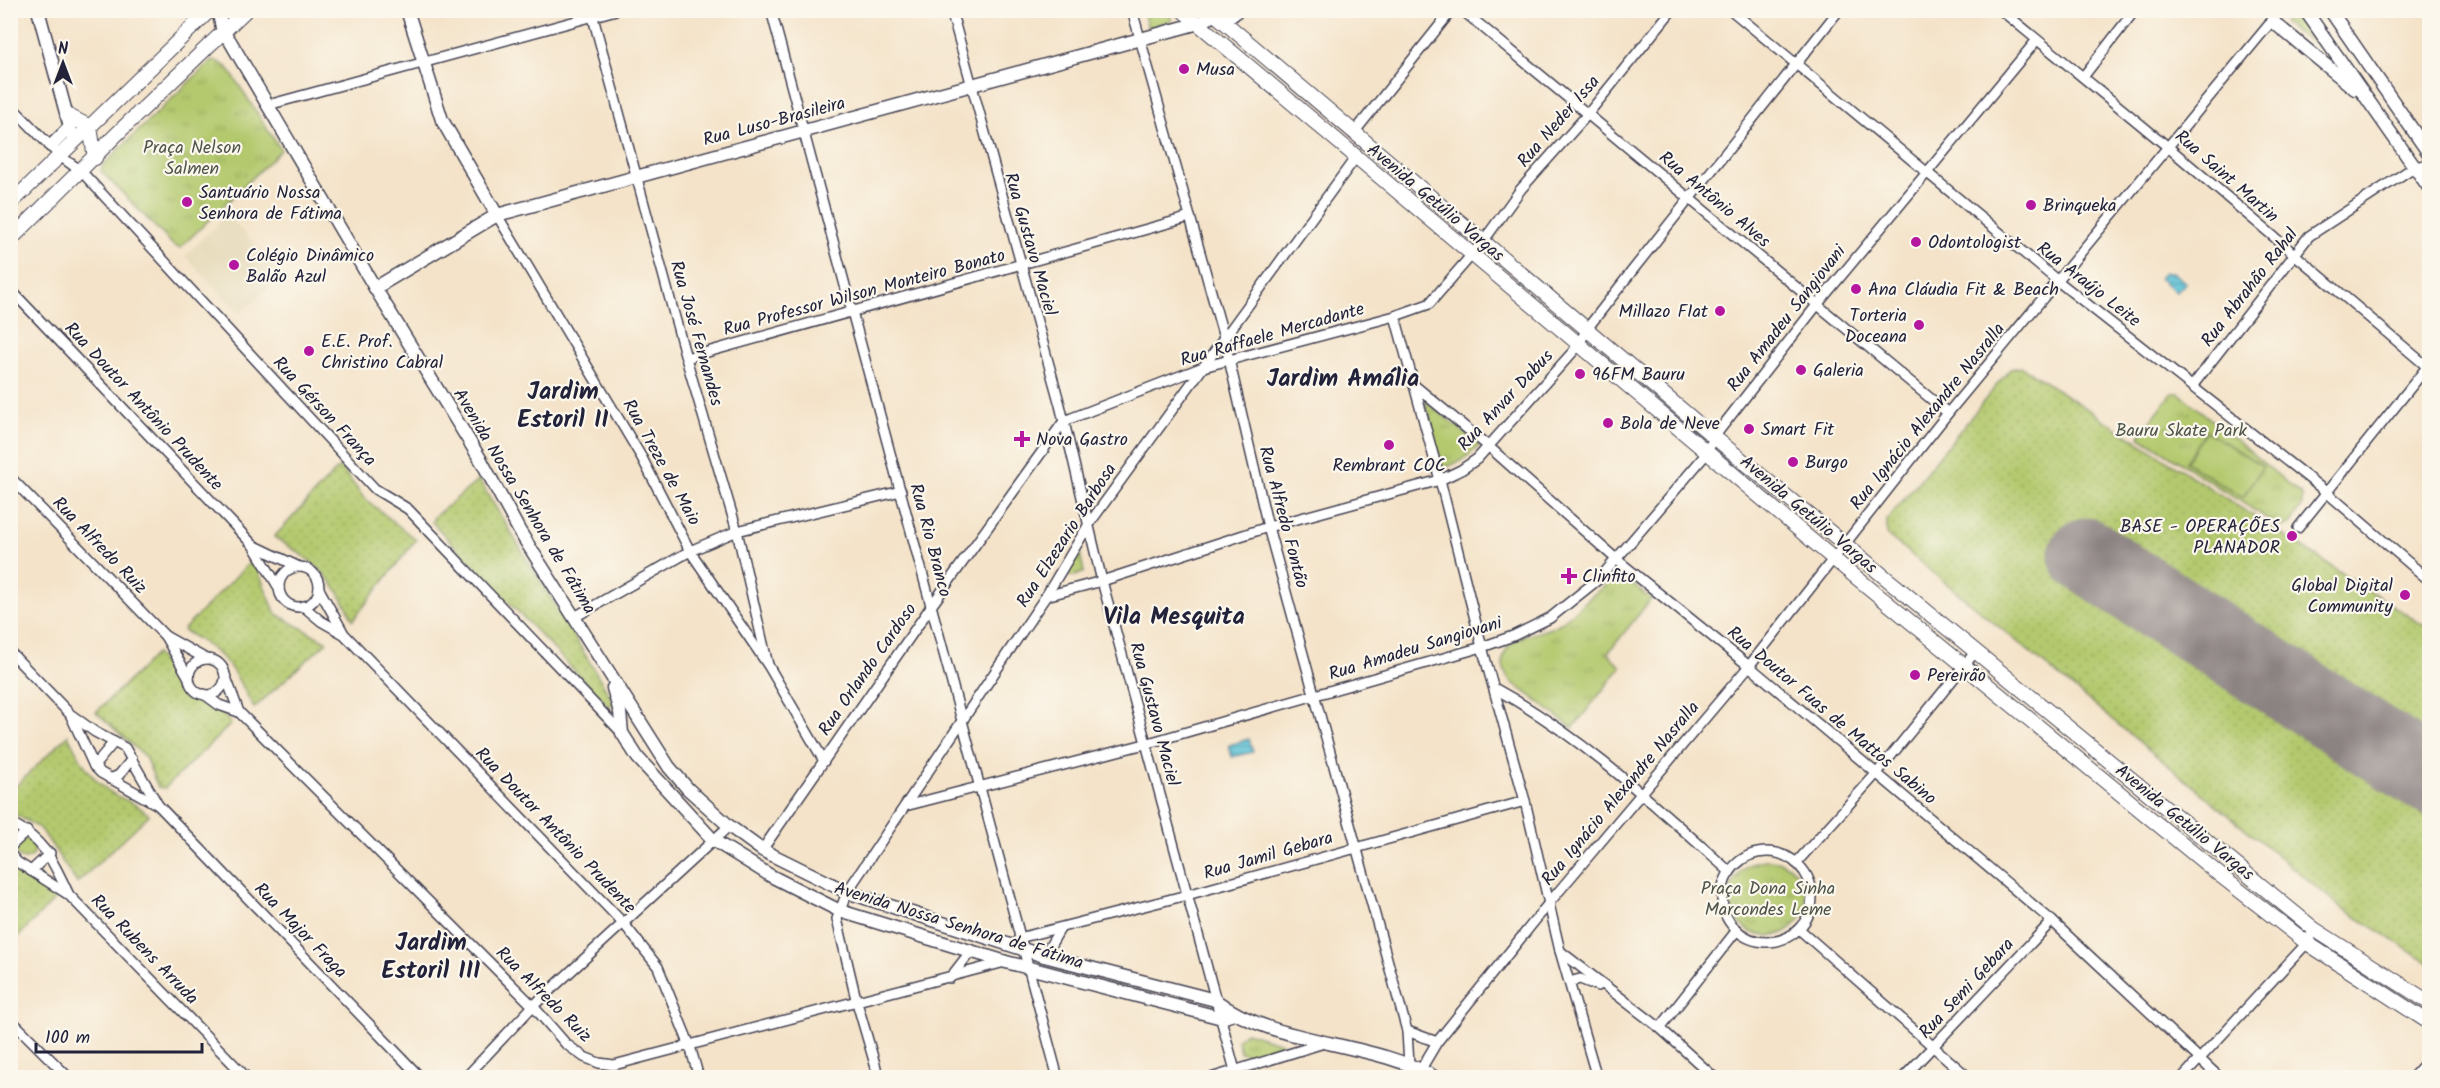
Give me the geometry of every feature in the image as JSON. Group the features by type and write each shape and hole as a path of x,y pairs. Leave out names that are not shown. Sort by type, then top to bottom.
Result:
{"main road":[{"path":"10,204 56,151 74,142 210,10"},
{"name":"Avenida Getúlio Vargas","path":"1182,10 1834,560 2307,943 2430,1023"},
{"path":"10,240 123,128 227,36 241,13"},
{"name":"Avenida Getúlio Vargas","path":"1212,13 1234,17 1353,134 1482,243 1714,437 2314,929 2430,1003"},
{"path":"105,111 123,128"},
{"path":"69,121 90,127"},
{"path":"90,127 95,158"}],"street":[{"path":"38,10 74,142"},
{"name":"Avenida Nossa Senhora de Fátima","path":"218,10 227,36 573,618 669,767 688,789 729,826 762,850 847,892 1021,943 1044,956 1215,1000 1228,1016"},
{"name":"Rua Treze de Maio","path":"407,10 442,120 642,458 690,551 768,665 824,761"},
{"path":"268,105 592,14 616,10"},
{"name":"Rua Rio Branco","path":"771,10 1058,1077"},
{"name":"Rua Gustavo Maciel","path":"951,10 970,87 1064,421 1102,581 1215,1000"},
{"name":"Rua Alfredo Fontão","path":"1132,10 1224,338 1268,527 1418,1070"},
{"path":"1353,134 1452,10"},
{"name":"Rua Antônio Alves","path":"1462,10 1948,413"},
{"name":"Rua Neder Issa","path":"1472,255 1521,189 1587,115 1672,10"},
{"name":"Rua Araújo Leite","path":"1731,10 1924,173 2325,491 2430,581"},
{"name":"Rua Anvar Dabus","path":"1046,596 1102,581 1268,527 1440,480 1461,470 1488,446 1579,345 1586,330 1839,10"},
{"name":"Rua Saint Martin","path":"2001,10 2168,147 2429,368"},
{"path":"2083,76 2135,10"},
{"name":"Rua Ignácio Alexandre Nasralla","path":"1418,1070 1437,1042 1549,903 1749,666 1948,413 2059,282 2281,10"},
{"path":"2305,10 2430,189"},
{"path":"2314,23 2332,11 2430,155"},
{"name":"Rua Luso-Brasileira","path":"375,288 497,215 1139,40 1198,23 1212,13"},
{"name":"Rua José Fernandes","path":"592,14 686,358 737,531 768,665"},
{"path":"1219,40 1234,17"},
{"path":"2272,21 2366,98"},
{"name":"Rua Amadeu Sangiovani","path":"905,806 1146,744 1482,647 1550,618 1600,578 1707,453 1714,437 1817,304 2036,41"},
{"name":"Rua Gérson França","path":"10,105 56,151 81,171 375,489 408,509 621,730"},
{"path":"56,151 69,121"},
{"name":"Rua Elzezario Barbosa","path":"840,911 847,892 1046,596 1089,524 1356,157"},
{"name":"Rua Abrahão Rahal","path":"2193,385 2309,236 2414,167 2430,164"},
{"name":"Rua Professor Wilson Monteiro Bonato","path":"686,358 1190,217"},
{"name":"Rua Raffaele Mercadante","path":"1064,421 1203,367 1395,316 1429,304 1472,255"},
{"name":"Rua Doutor Antônio Prudente","path":"10,289 253,545 288,604 303,606 321,621 344,634"},
{"path":"1395,316 1525,801 1560,951 1597,1077"},
{"path":"2298,528 2325,491 2429,368"},
{"name":"Rua Doutor Fuas de Mattos Sabino","path":"1414,386 1488,446 1616,559 1749,666 2052,921 2220,1077"},
{"name":"Rua Orlando Cardoso","path":"762,850 932,604 1064,421"},
{"name":"Rua Alfredo Ruiz","path":"10,477 165,636 194,689 219,705 239,712"},
{"path":"573,618 690,551 737,531 901,491"},
{"name":"Rua Doutor Antônio Prudente","path":"253,545 312,571 316,576 319,589 344,634 624,924 658,967 690,1046 699,1077"},
{"path":"279,588 282,576 292,568 299,567"},
{"path":"303,606 313,601 319,589"},
{"path":"738,620 755,615"},
{"name":"Rua Alfredo Ruiz","path":"165,636 206,659 218,662 239,712 533,1006 566,1044 584,1057 599,1063 614,1065 856,999 950,978"},
{"path":"1796,863 1877,773 1976,651"},
{"name":"Rua Major Fraga","path":"10,652 70,714 125,748 158,805 421,1077"},
{"path":"189,678 195,663 206,659"},
{"name":"Avenida Nossa Senhora de Fátima","path":"607,670 618,702 621,730 638,758 713,840 771,876 840,911 1006,962 1228,1016 1436,1077"},
{"path":"204,694 220,689 224,672"},
{"path":"1494,688 1533,710 1642,794 1730,872"},
{"name":"Rua Major Fraga","path":"70,714 94,766 110,779 158,805"},
{"path":"621,730 640,722"},
{"path":"94,766 114,742"},
{"path":"110,779 118,775 132,759"},
{"name":"Rua Jamil Gebara","path":"1021,943 1060,929 1525,801"},
{"name":"Rua Rubens Arruda","path":"10,822 27,831 50,853 69,895"},
{"path":"465,1077 533,1006 729,826"},
{"path":"10,847 27,831"},
{"path":"31,871 50,853"},
{"path":"1761,853 1780,854 1796,863 1808,877 1813,895 1810,913 1799,929 1773,942 1754,940 1737,930 1723,907 1723,889 1730,872 1743,859 1761,853"},
{"name":"Rua Rubens Arruda","path":"10,854 31,871 69,895 248,1077"},
{"path":"840,911 837,919 856,999 879,1077"},
{"name":"Rua Semi Gebara","path":"1903,1077 2052,921"},
{"path":"1044,956 1060,929"},
{"path":"1799,929 1969,1077"},
{"path":"2182,1077 2307,943 2314,929"},
{"path":"1660,1028 1737,930"},
{"path":"950,978 970,951"},
{"path":"1560,951 1660,1028 1715,1077"},
{"path":"950,978 1006,962"},
{"path":"1569,982 1585,980 1609,989"},
{"path":"1228,1016 1236,1074"},
{"path":"10,1019 69,1077"},
{"path":"1407,1031 1437,1042"},
{"path":"1211,1077 1236,1074 1324,1043"},
{"path":"2412,1077 2430,1058"}],"shaded area":[{"name":"Colégio Dinâmico Balão Azul","path":"227,215 283,274 240,314 185,256"}],"green space":[{"path":"1143,11 1166,11 1171,15 1171,21 1148,28"},
{"path":"2289,11 2297,11 2318,44 2316,46 2284,24"},
{"name":"Praça Nelson Salmen","path":"211,61 219,62 228,68 281,150 180,248 174,246 101,171 103,165"},
{"path":"2022,367 2429,629 2429,738 2097,523 2088,521 2058,567 2056,576 2429,819 2429,963 2342,908 1887,535 1887,520 2010,369"},
{"name":"Bauru Skate Park","path":"2172,393 2179,393 2302,495 2302,505 2291,524 2280,527 2139,436"},
{"path":"1424,400 1480,445 1464,459 1443,469"},
{"path":"2206,431 2263,466 2243,498 2186,462"},
{"path":"340,466 363,497 416,540 353,620 338,592 321,571 301,554 274,537"},
{"path":"479,480 609,694 614,703 609,707 432,522 434,517"},
{"path":"1075,553 1080,553 1084,572 1076,576 1063,576"},
{"path":"253,559 276,614 327,642 254,708 226,662 209,647 183,630"},
{"path":"1622,579 1629,581 1651,599 1608,653 1621,667 1573,728 1509,680 1504,667 1504,654 1509,646 1519,638 1559,624 1598,591"},
{"path":"156,654 179,679 190,700 213,708 224,715 231,724 165,788 158,787 145,757 96,712"},
{"path":"68,735 81,760 98,782 113,794 136,805 149,815 77,883 41,829 11,812 11,791"},
{"path":"25,839 32,842 35,849 32,856 25,859 18,856 15,849 18,842"},
{"name":"Praça Dona Sinha Marcondes Leme","path":"1768,860 1782,863 1795,871 1803,884 1806,898 1803,912 1795,925 1782,933 1768,936 1754,933 1741,925 1733,912 1730,898 1733,884 1741,871 1754,863"},
{"path":"10,865 59,895 11,944 10,944"},
{"path":"1246,1032 1282,1043 1281,1049 1251,1055 1240,1052 1237,1040"}],"water":[{"path":"2164,273 2173,273 2186,283 2176,292 2159,278"},
{"path":"1249,739 1253,752 1232,757 1229,745"}],"runway":[{"path":"2086,555 2430,777"}],"place":[{"name":"Musa","path":"1184,69"},
{"name":"Santuário Nossa Senhora de Fátima","path":"187,202"},
{"name":"Brinqueka","path":"2031,205"},
{"name":"Odontologist","path":"1916,242"},
{"name":"Colégio Dinâmico Balão Azul","path":"234,265"},
{"name":"Ana Cláudia Fit & Beach","path":"1856,289"},
{"name":"Millazo FIat","path":"1720,311"},
{"name":"Torteria Doceana","path":"1919,325"},
{"name":"E.E. Prof. Christino Cabral","path":"309,351"},
{"name":"Galeria","path":"1801,370"},
{"name":"96FM Bauru","path":"1580,374"},
{"name":"Bola de Neve","path":"1608,423"},
{"name":"Smart Fit","path":"1749,429"},
{"name":"Nova Gastro","path":"1022,439"},
{"name":"Rembrant COC","path":"1389,445"},
{"name":"Burgo","path":"1793,462"},
{"name":"BASE - OPERAÇÕES PLANADOR","path":"2292,536"},
{"name":"Clinfito","path":"1569,576"},
{"name":"Global Digital Community","path":"2405,595"},
{"name":"Pereirão","path":"1915,675"}],"district":[{"name":"Jardim Amália","path":"1343,378"},
{"name":"Jardim Estoril II","path":"563,405"},
{"name":"Vila Mesquita","path":"1174,616"},
{"name":"Jardim Estoril III","path":"431,956"}]}
